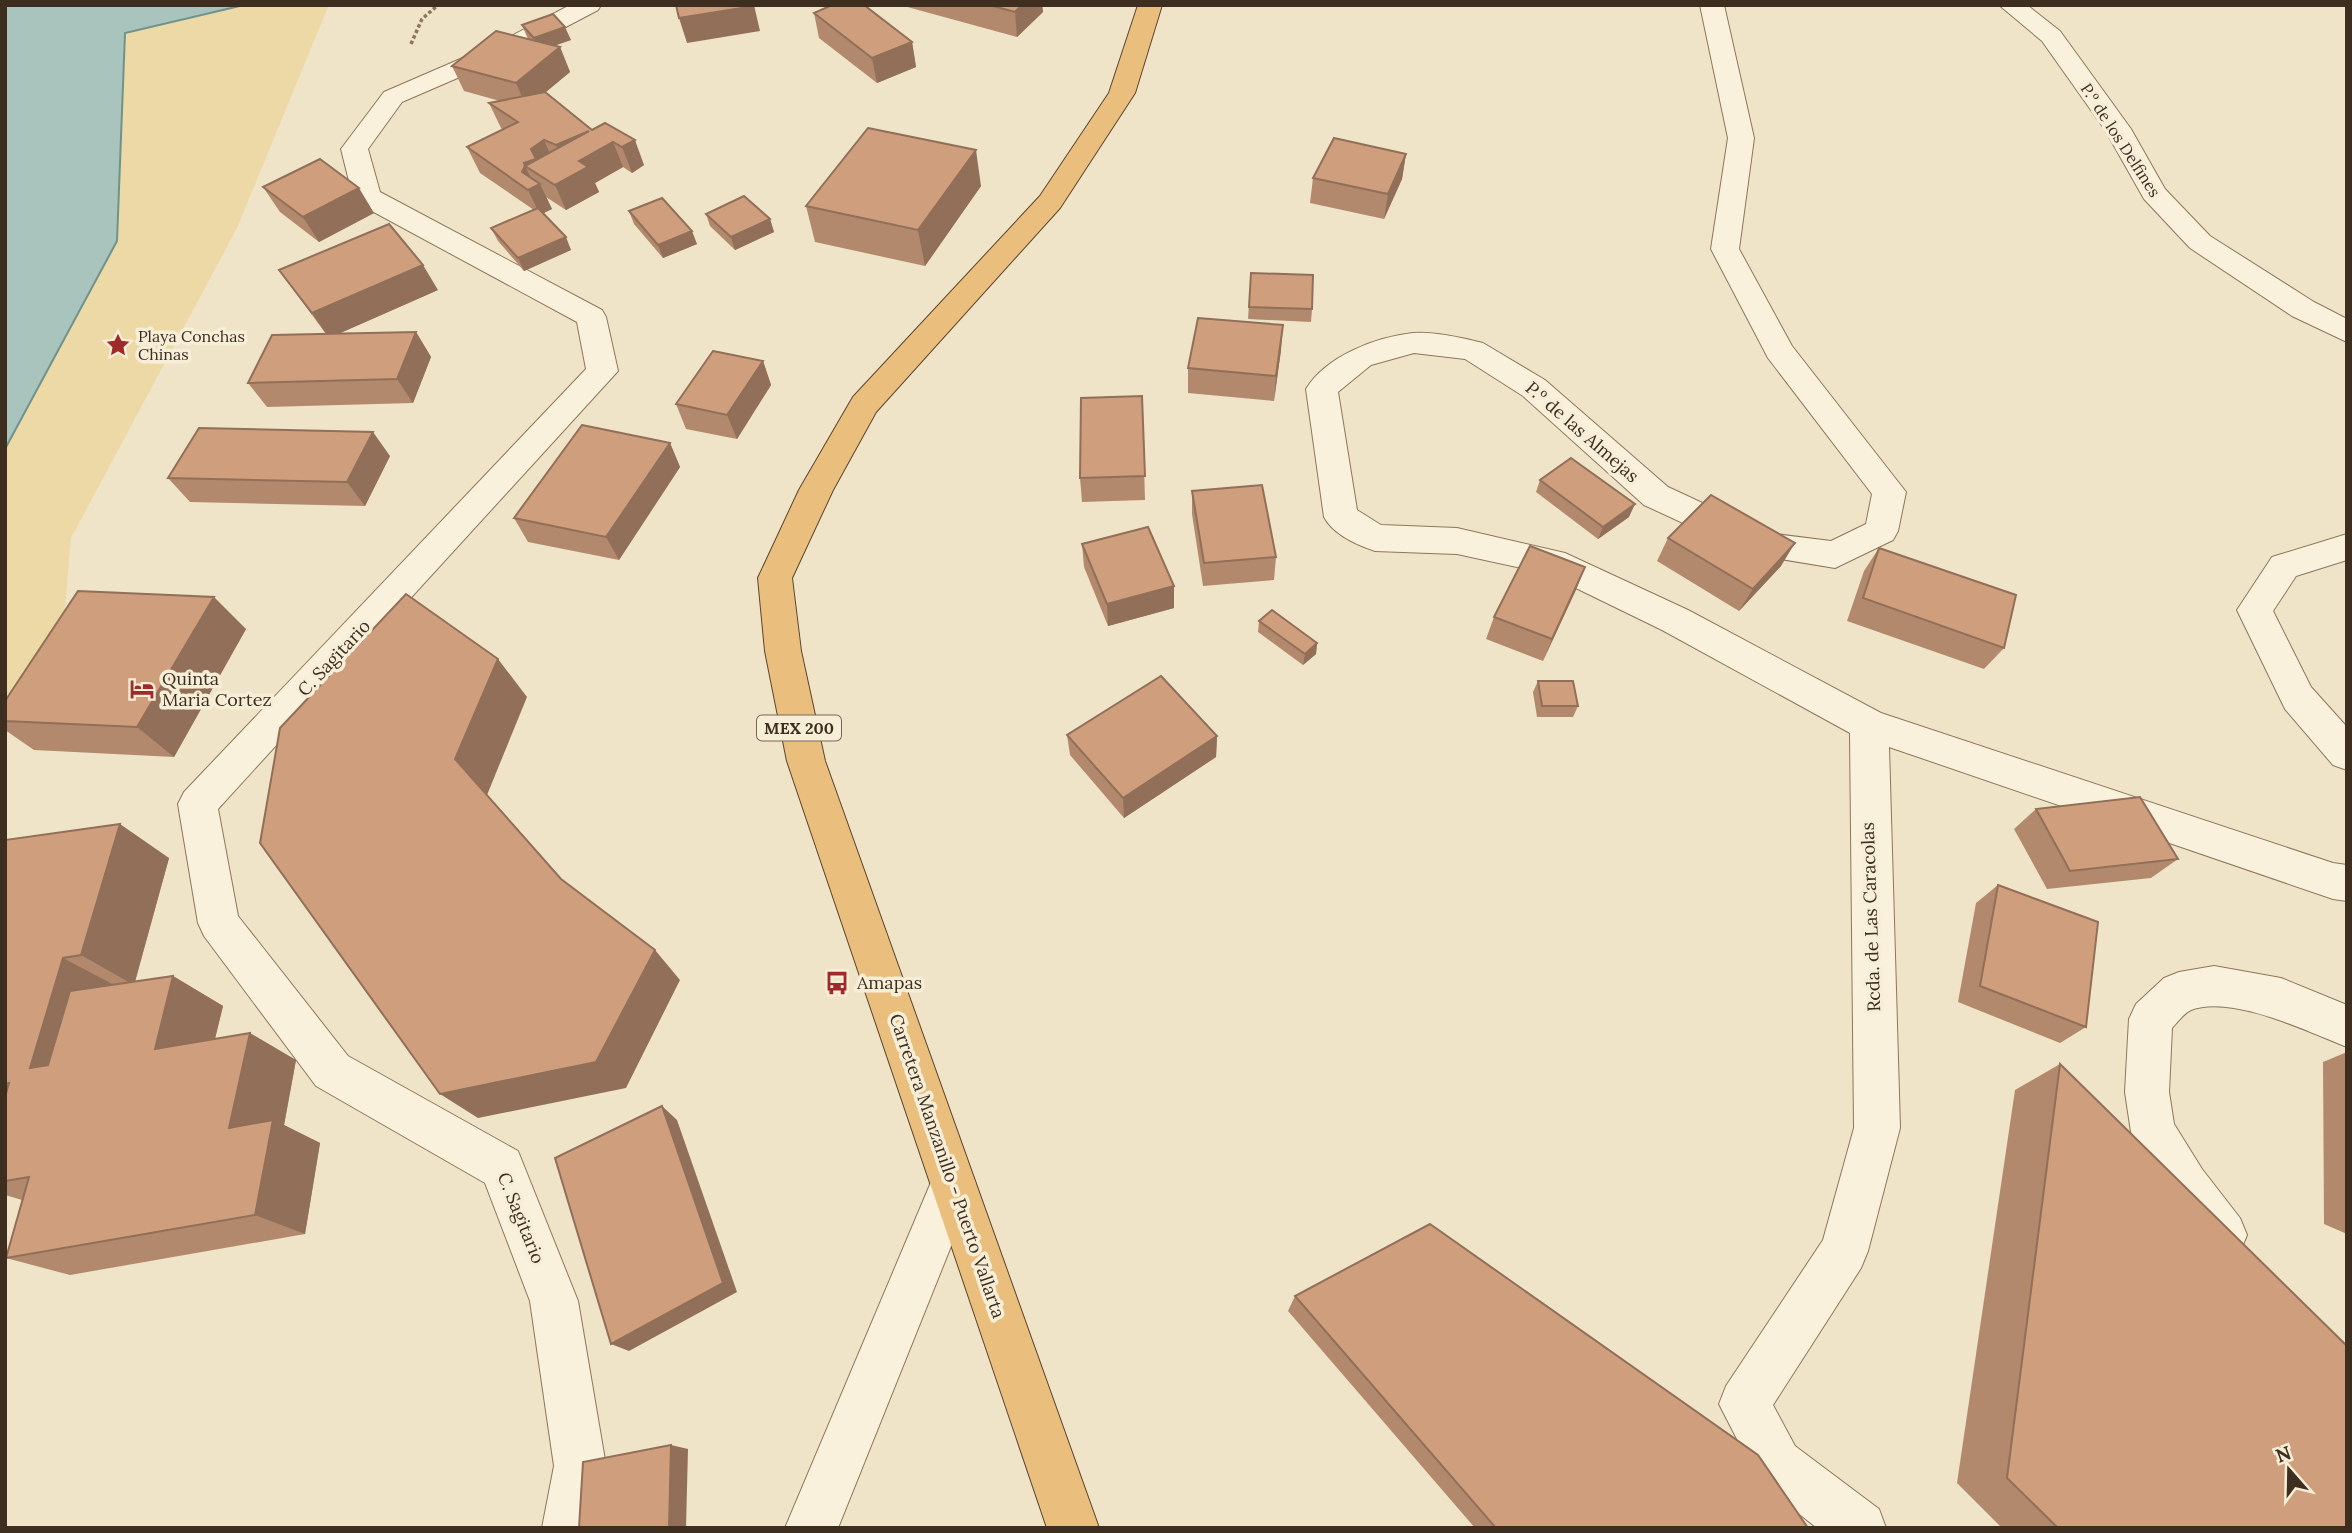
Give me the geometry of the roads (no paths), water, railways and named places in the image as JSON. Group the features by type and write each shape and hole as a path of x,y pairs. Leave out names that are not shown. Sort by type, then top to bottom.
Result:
{"highway":[{"name":"Carretera Manzanillo - Puerto Vallarta","path":"1073,1528 806,761 783,651 775,578 816,490 864,405 1050,202 1122,93 1150,5"}],"street":[{"name":"C. Sagitario","path":"568,1528 580,1466 554,1301 502,1167 332,1071 219,923 198,804 602,371 591,317 367,197 354,149 393,97 511,46 589,5"},
{"name":"P.º de las Almejas","path":"1712,5 1741,138 1725,250 1779,351 1889,492 1881,531 1835,555 1762,545 1656,496 1534,388 1472,349 1413,343 1360,357 1322,389 1341,517 1375,538 1457,541 1553,562 1675,620 1868,725"},
{"name":"P.º de los Delfines","path":"2011,5 2051,36 2118,130 2154,193 2200,242 2303,309 2347,332"},
{"path":"2347,547 2284,566 2255,610 2298,698 2347,754"},
{"path":"1868,725 2152,818 2333,881 2347,883"},
{"name":"Rcda. de Las Caracolas","path":"1860,1528 1777,1464 1744,1404 1844,1251 1877,1128 1868,725"},
{"path":"2251,1269 2200,1209 2153,1130 2146,1070 2151,1019 2179,992 2214,986 2281,998 2347,1027"},
{"path":"811,1528 953,1184"}],"water":[{"path":"5,5 244,5 125,33 117,241 5,449"}],"place":[{"name":"Playa Conchas Chinas","path":"118,345"},
{"name":"Quinta Maria Cortez","path":"142,689"},
{"name":"Amapas","path":"837,983"}]}
